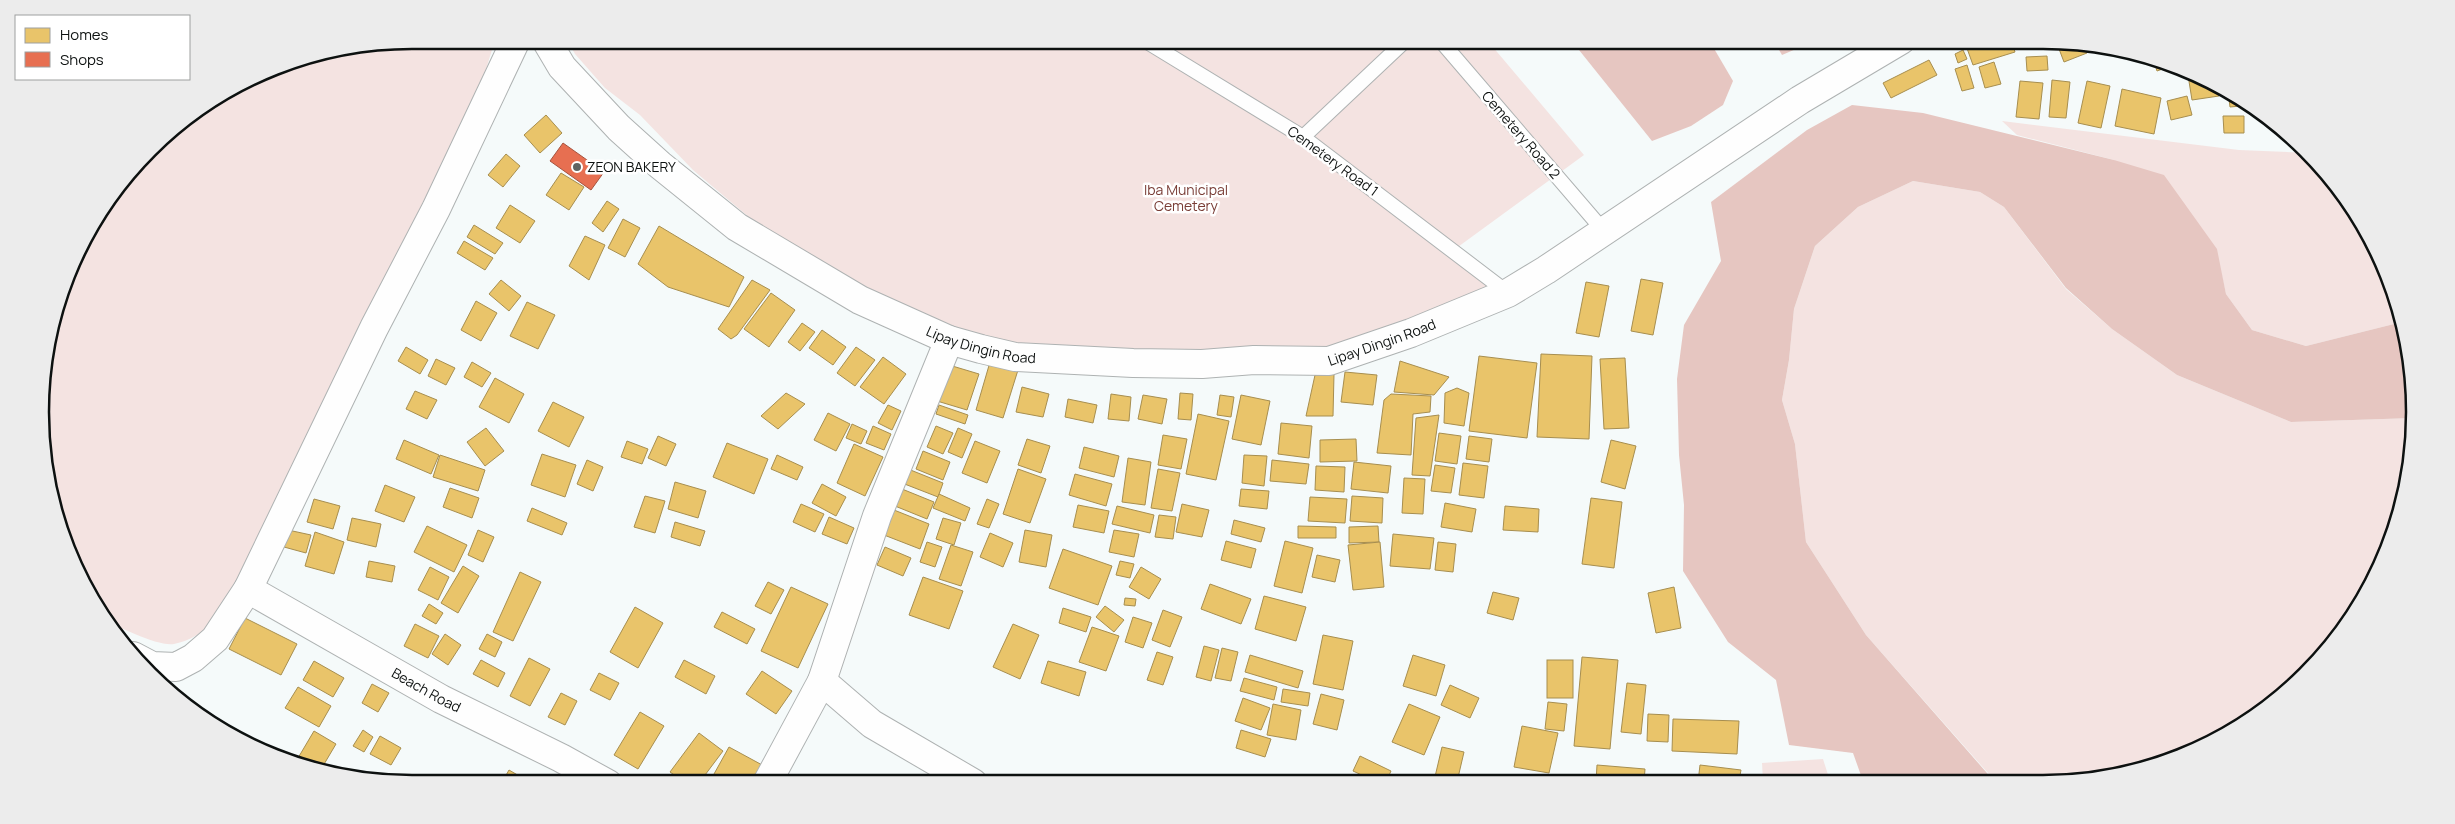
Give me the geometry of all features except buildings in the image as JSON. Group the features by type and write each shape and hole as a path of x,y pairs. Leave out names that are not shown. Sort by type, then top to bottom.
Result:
{"street":[{"path":"152,666 176,667 193,658 215,639 248,589 374,328 436,209 512,49"},
{"name":"Lipay Dingin Road","path":"551,49 562,67 619,128 660,165 737,227 860,300 949,340 1015,357 1202,364 1254,360 1329,361 1411,333 1508,293 1546,270 1603,230 1800,100 1886,49"},
{"path":"771,775 822,681 877,516 949,340"},
{"name":"Beach Road","path":"248,589 441,699 590,775"},
{"path":"822,681 872,724 959,775"}],"lane":[{"name":"Cemetery Road 1","path":"1162,49 1303,137 1508,293"},
{"path":"1303,137 1396,49"},
{"name":"Cemetery Road 2","path":"1448,49 1603,230"}],"green space":[{"path":"412,49 492,49 483,79 287,487 215,623 201,633 180,643 167,644 139,636 120,627 97,594 86,573 76,551 61,506 52,459 49,412 52,365 56,341 61,318 76,273 97,230 139,172 172,139 210,110 251,86 273,76 318,61 365,52"},
{"name":"Iba Municipal Cemetery","path":"572,49 1495,49 1584,155 1451,252 1496,287 1320,354 1013,350 861,294 757,224 693,170 640,115 605,88"},
{"path":"2002,121 2239,150 2297,153 2331,191 2358,230 2379,273 2395,324 2306,346 2252,330 2226,294 2216,249 2114,160 2017,135"},
{"path":"1913,181 1980,192 2004,207 2066,289 2112,329 2177,375 2291,422 2406,418 2403,459 2394,506 2379,551 2369,573 2358,594 2331,633 2316,652 2283,685 2225,727 2182,748 2160,756 2137,763 2090,772 2043,775 1990,775 1866,635 1806,542 1795,444 1782,400 1789,360 1794,309 1815,246 1858,207"},
{"path":"1823,759 1828,775 1763,775 1762,763"}],"shaded area":[{"path":"1578,49 1714,49 1733,81 1723,105 1691,126 1652,141"},
{"path":"1778,49 1796,49 1782,55"},
{"path":"1852,105 1923,113 2114,160 2164,175 2217,249 2226,294 2252,330 2306,346 2395,324 2403,365 2406,418 2291,422 2177,375 2112,329 2066,288 2004,207 1980,192 1913,181 1858,207 1815,246 1794,309 1789,360 1782,400 1795,444 1806,542 1866,635 1989,775 1861,775 1853,753 1789,745 1776,680 1728,642 1683,571 1684,505 1679,455 1677,379 1684,325 1721,261 1711,202 1807,130"}],"place":[{"name":"ZEON BAKERY","path":"577,167"}]}
